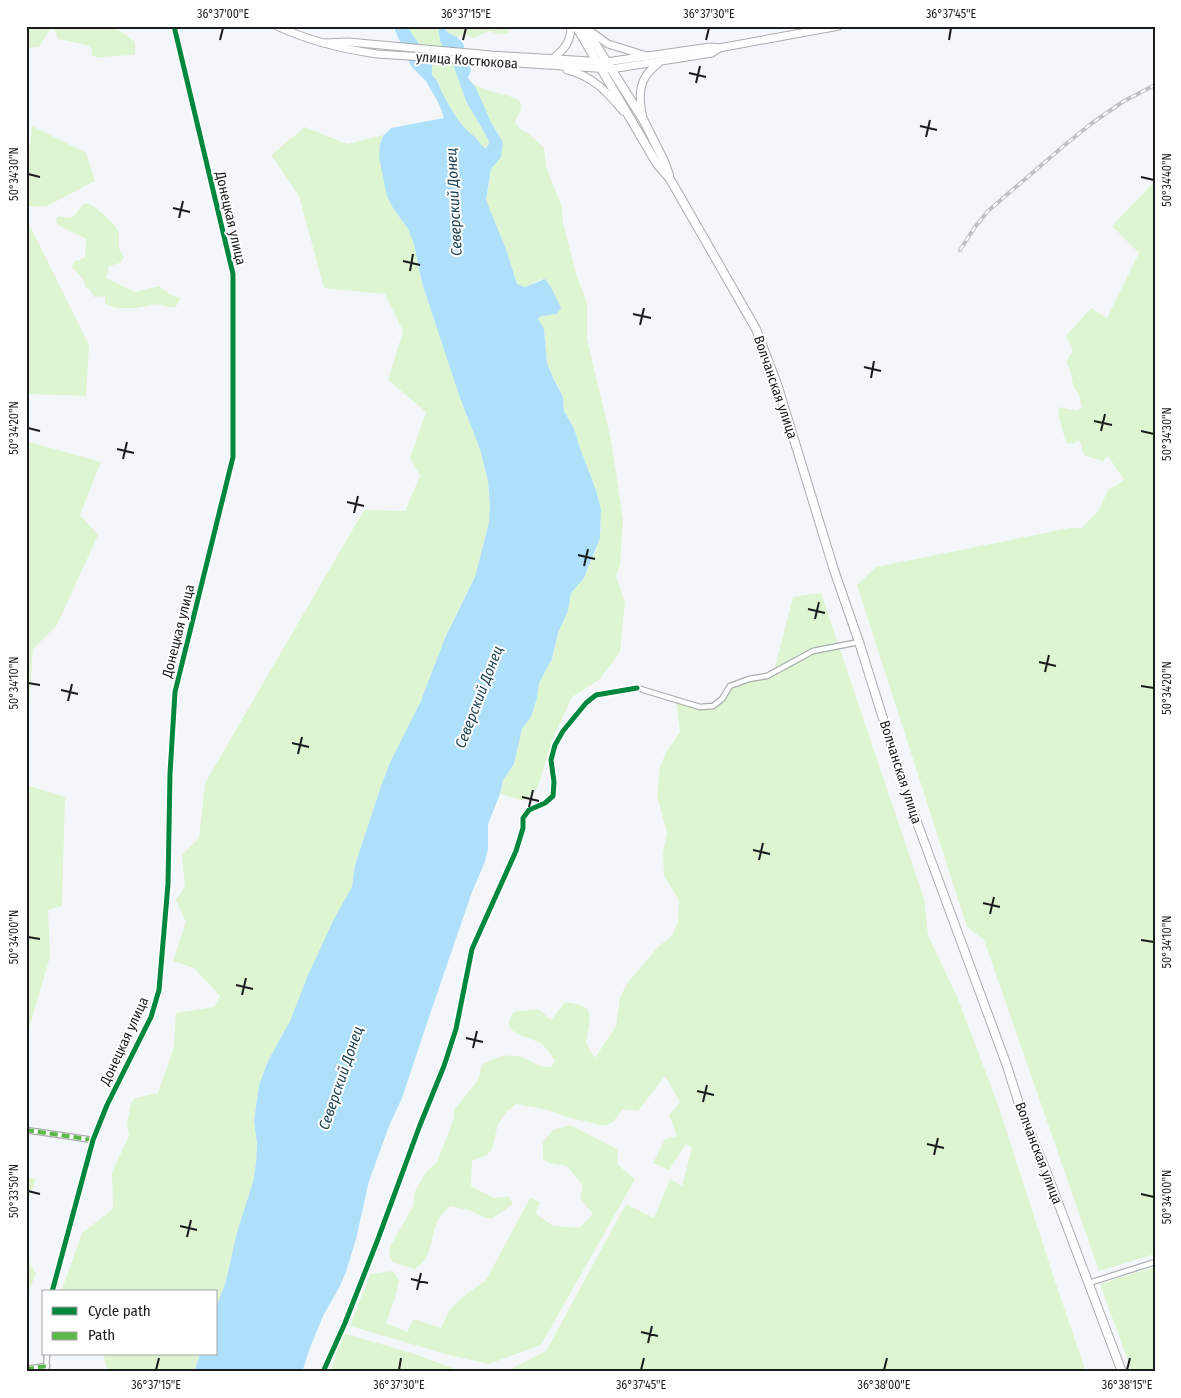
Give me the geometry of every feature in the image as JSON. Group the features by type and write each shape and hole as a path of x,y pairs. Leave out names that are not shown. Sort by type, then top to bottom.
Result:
{"main road":[{"name":"улица Костюкова","path":"277,26 298,36 324,43 348,42 377,50 606,67"},
{"path":"570,26 568,44 550,62 579,73 598,84 633,122"},
{"name":"Волчанская улица","path":"576,26 596,61 606,67 644,121 664,161 670,180"},
{"path":"584,26 608,44 650,56"},
{"name":"Волчанская улица","path":"584,26 633,122 658,164 670,180 756,329 782,398 834,570 908,798 1007,1066 1019,1104 1122,1372"},
{"path":"606,67 650,56 710,47 719,48 839,26"},
{"path":"606,67 661,62 712,53 719,48"},
{"name":"улица Костюкова","path":"550,62 596,61"},
{"path":"644,121 639,92 648,72 661,62"}],"street":[{"name":"Донецкая улица","path":"53,1290 93,1140 106,1105 151,1017 159,990 168,884 170,774 175,692 233,457 233,274 174,26"},
{"path":"637,688 700,707 713,706 722,699 730,686 748,679 767,676 813,651 858,642"},
{"path":"26,1130 93,1140"},
{"path":"1089,1283 1155,1262"},
{"path":"26,1369 46,1369 47,1356"}],"green space":[{"path":"26,26 52,26 39,47 26,48"},
{"path":"53,26 107,26 119,30 135,42 135,54 98,58 92,55 92,49 87,45 58,39"},
{"path":"407,26 438,26 440,41 454,67 466,101 488,139 488,147 482,147 463,126 432,75 432,65"},
{"path":"443,26 506,26 509,31 508,34 498,34 489,31 474,38 465,34 457,37 447,32"},
{"path":"472,83 490,91 517,99 520,102 521,110 515,123 544,148 546,167 562,207 563,223 577,277 587,303 587,339 611,440 623,520 620,565 616,576 625,603 620,652 600,679 572,697 552,741 537,789 525,801 500,794 503,780 514,764 522,729 531,717 539,683 552,659 558,633 568,611 571,593 584,578 596,550 601,530 601,510 596,490 572,423 564,411 563,397 547,363 544,329 538,319 538,317 560,306 548,281 541,279 525,287 517,284 507,252 486,203 491,169 500,136"},
{"path":"32,126 86,153 95,181 47,206 26,207 26,144 30,145"},
{"path":"305,127 347,144 384,135 380,144 393,208 408,229 414,244 422,283 460,398 480,449 488,481 489,522 475,577 445,638 420,703 385,775 355,865 352,887 290,1021 268,1061 259,1085 254,1121 257,1143 253,1182 237,1232 226,1281 218,1303 218,1290 62,1290 82,1233 113,1209 112,1172 129,1136 127,1124 131,1103 135,1098 158,1093 174,1047 176,1013 214,1007 220,996 194,968 173,961 186,922 176,900 185,886 182,855 199,838 205,783 364,510 405,511 420,476 410,458 426,412 388,380 403,331 385,294 324,288 299,196 271,155"},
{"path":"1155,181 1155,1254 1099,1271 984,940 967,927 857,585 876,567 1070,528 1082,528 1099,510 1108,490 1124,480 1108,456 1103,461 1085,456 1082,451 1082,445 1078,440 1073,444 1066,443 1058,413 1059,407 1077,411 1082,407 1067,364 1068,357 1072,353 1072,347 1066,336 1091,308 1107,318 1139,253 1112,226"},
{"path":"88,203 111,221 119,234 119,247 124,257 120,263 109,266 106,278 135,292 159,286 169,294 181,298 175,308 156,304 136,308 116,308 105,304 105,296 94,297 90,290 85,287 84,280 72,267 74,261 85,257 86,239 61,227 55,221 58,216 70,218 75,215 82,205"},
{"path":"26,218 89,345 86,396 26,394"},
{"path":"26,441 101,462 80,515 98,535 57,625 33,649 26,743"},
{"path":"821,593 924,899 928,935 958,999 997,1102 1086,1372 505,1372 546,1351 626,1204 654,1218 670,1179 682,1186 692,1148 686,1144 669,1170 653,1163 665,1139 677,1136 669,1115 680,1102 665,1076 638,1111 623,1109 613,1122 606,1126 570,1118 549,1110 516,1104 507,1111 498,1124 492,1149 487,1155 472,1161 471,1186 494,1198 509,1196 513,1204 493,1218 485,1218 472,1211 450,1206 439,1218 425,1260 414,1269 393,1262 389,1255 390,1247 413,1206 415,1191 426,1172 437,1162 454,1118 454,1110 478,1080 482,1065 505,1056 521,1057 546,1067 551,1067 555,1061 540,1043 511,1029 509,1025 510,1019 514,1012 538,1009 551,1020 565,1002 581,1005 588,1010 590,1018 586,1043 595,1058 616,1026 620,997 628,982 659,946 672,936 678,922 679,900 664,876 663,853 667,832 657,796 660,767 666,752 680,732 676,701 707,707 718,701 730,686 768,676 774,671 793,597"},
{"path":"26,785 65,797 62,906 48,910 50,957 28,1032 26,1032"},
{"path":"570,1125 617,1149 618,1165 635,1179 541,1345 489,1364 449,1355 350,1326 370,1274 393,1271 399,1280 386,1323 407,1332 414,1319 441,1328 449,1311 465,1295 486,1280 530,1198 540,1202 536,1214 553,1226 579,1228 593,1214 580,1198 583,1186 567,1166 549,1163 543,1159 543,1142 553,1130"},
{"path":"26,1177 36,1179 26,1205"},
{"path":"26,1256 36,1274 26,1297"},
{"path":"1155,1267 1155,1372 1132,1372 1100,1284"},
{"path":"343,1333 415,1354 455,1369 491,1372 330,1372"},
{"path":"104,1356 199,1356 194,1372 108,1372"}],"water":[{"name":"Северский Донец","path":"393,26 407,26 432,64 432,75 438,82 442,93 461,124 486,148 489,144 488,139 466,101 454,67 440,41 438,26 443,26 447,32 457,37 463,43 471,70 468,78 476,88 491,122 503,142 501,157 491,169 486,200 507,252 517,284 525,287 545,279 561,308 557,314 541,316 538,319 544,329 547,363 563,397 564,411 574,428 596,490 601,510 600,538 584,578 571,593 568,611 558,633 552,659 539,683 531,717 522,729 514,764 503,780 500,794 488,824 488,848 485,862 472,892 402,1098 389,1126 369,1181 356,1239 346,1272 324,1314 302,1372 194,1372 199,1356 218,1356 218,1303 226,1281 237,1232 253,1182 256,1163 257,1143 254,1121 259,1085 268,1061 290,1021 308,975 334,919 352,887 355,865 381,786 389,765 420,703 445,638 475,577 489,522 488,481 480,449 460,398 422,283 414,244 408,229 387,196 379,157 380,144 384,135 391,128 444,118 439,104 426,81 411,66"}],"railway":[{"path":"960,250 988,211 1066,144 1124,101 1155,85"}],"marked path":[{"path":"26,1130 93,1140"},
{"path":"26,1369 47,1366"}],"cycle path":[{"path":"53,1290 93,1140 107,1105 151,1017 159,990 168,884 170,774 175,692 233,457 233,274 174,26"},
{"path":"323,1372 345,1323 444,1066 456,1029 472,949 516,851 523,828 523,818 529,810 545,803 553,796 554,782 551,760 555,745 563,731 586,703 596,695 637,688"}]}
